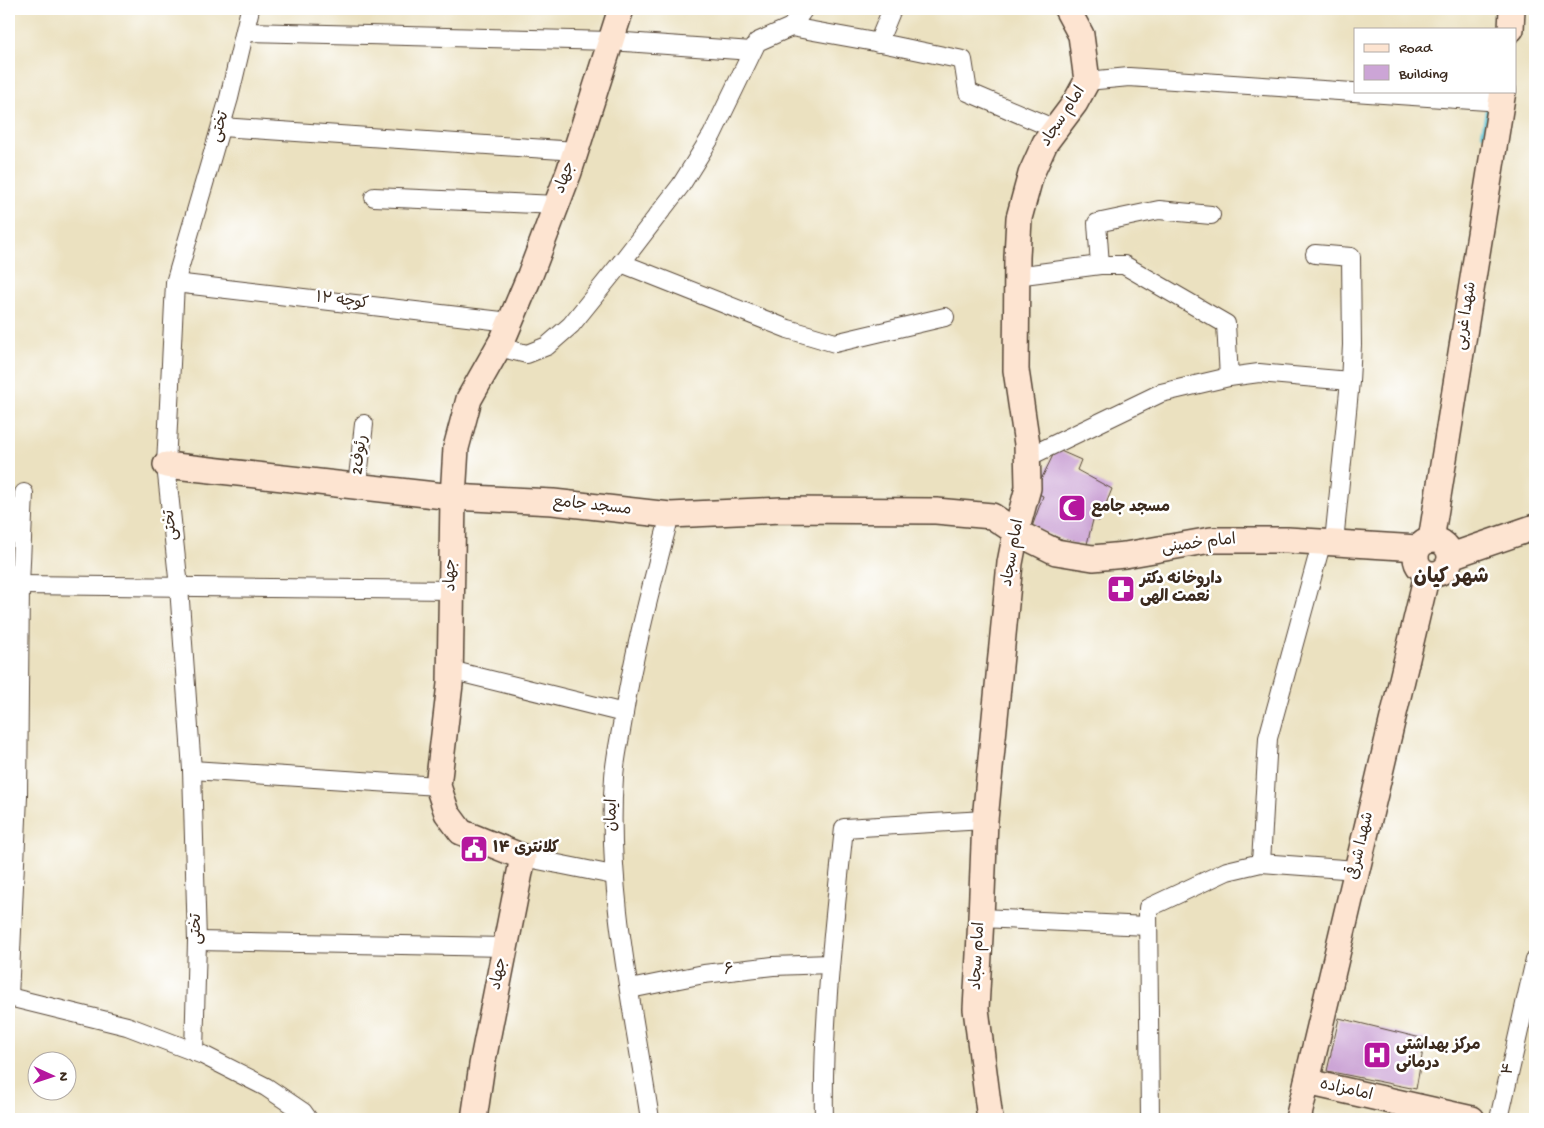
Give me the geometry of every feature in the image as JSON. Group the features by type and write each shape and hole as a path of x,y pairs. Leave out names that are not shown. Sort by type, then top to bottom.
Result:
{"street":[{"name":"تختی","path":"194,1052 197,941 192,770 179,587 166,465 175,283 221,128 250,9"},
{"name":"جهاد","path":"474,1119 484,1056 523,857 461,832 447,813 438,786 450,670 453,497 456,448 469,399 498,348 510,322 556,205 576,151 621,9"},
{"path":"498,348 527,354 547,346 571,325 681,185 712,135 757,42 791,27 804,9"},
{"path":"878,42 892,9"},
{"name":"امام سجاد","path":"990,1119 976,1009 985,820 1010,563 1028,488 1027,444 1016,370 1016,276 1019,218 1031,174 1044,143 1075,103 1088,81 1080,35 1067,9"},
{"path":"1511,28 1512,9"},
{"path":"791,27 878,42 963,60 968,92 1055,129"},
{"path":"245,32 611,41 752,51"},
{"path":"1088,81 1129,77 1354,90"},
{"path":"1390,92 1495,98"},
{"name":"شهدا غربی","path":"1425,544 1495,98"},
{"path":"221,128 576,151"},
{"path":"374,197 556,205"},
{"path":"1100,266 1097,223 1158,210 1211,215"},
{"path":"1261,863 1268,738 1328,542 1350,381 1352,345 1351,257 1315,254"},
{"path":"621,263 788,329 835,343 945,317"},
{"path":"1016,276 1124,265 1226,324 1229,377"},
{"name":"کوچه ۱۲","path":"175,283 510,322"},
{"path":"1028,457 1161,393 1229,377 1259,373 1350,381"},
{"name":"رئوف2","path":"357,486 364,424"},
{"name":"مسجد جامع","path":"166,465 453,497 553,502 670,515 782,510 936,511 992,516 1016,532"},
{"path":"24,493 20,585 18,796 9,997 127,1026 194,1052 266,1086 303,1112 308,1119"},
{"name":"ایمان","path":"650,1119 613,875 614,777 628,687 647,601 670,515"},
{"path":"1451,556 1535,527"},
{"name":"امام خمینی","path":"1016,532 1056,552 1093,558 1126,556 1211,540 1425,544"},
{"path":"1437,540 1446,546 1451,556 1448,567 1444,571 1433,575 1423,571 1417,563 1416,553 1425,544 1437,540"},
{"name":"شهدا شرقی","path":"1298,1119 1427,574"},
{"path":"20,585 452,590"},
{"path":"450,670 624,713"},
{"path":"192,770 438,786"},
{"path":"824,1119 823,1097 830,964 844,828 985,820"},
{"path":"523,857 613,875"},
{"path":"1150,1119 1148,908 1227,871 1261,863 1356,870"},
{"path":"981,918 1147,926"},
{"path":"197,941 505,947"},
{"name":"۴","path":"1499,1119 1535,960"},
{"name":"۶","path":"630,989 704,974 773,966 830,964"},
{"name":"امامزاده","path":"1307,1082 1472,1119"}],"building":[{"name":"مسجد جامع","path":"1056,449 1081,460 1077,470 1112,489 1099,521 1093,520 1087,544 1074,544 1032,527 1043,496 1035,492"},
{"name":"مرکز بهداشتی درمانی","path":"1339,1018 1425,1039 1416,1089 1327,1071"}],"waterway":[{"path":"1498,9 1498,28"},
{"path":"1483,134 1488,105"}],"place":[{"name":"مسجد جامع","path":"1072,508"},
{"name":"داروخانه دکتر نعمت الهی","path":"1121,589"},
{"name":"کلانتری ۱۴","path":"474,849"},
{"name":"مرکز بهداشتی درمانی","path":"1377,1055"}],"district":[{"name":"شهر کیان","path":"1451,578"}]}
